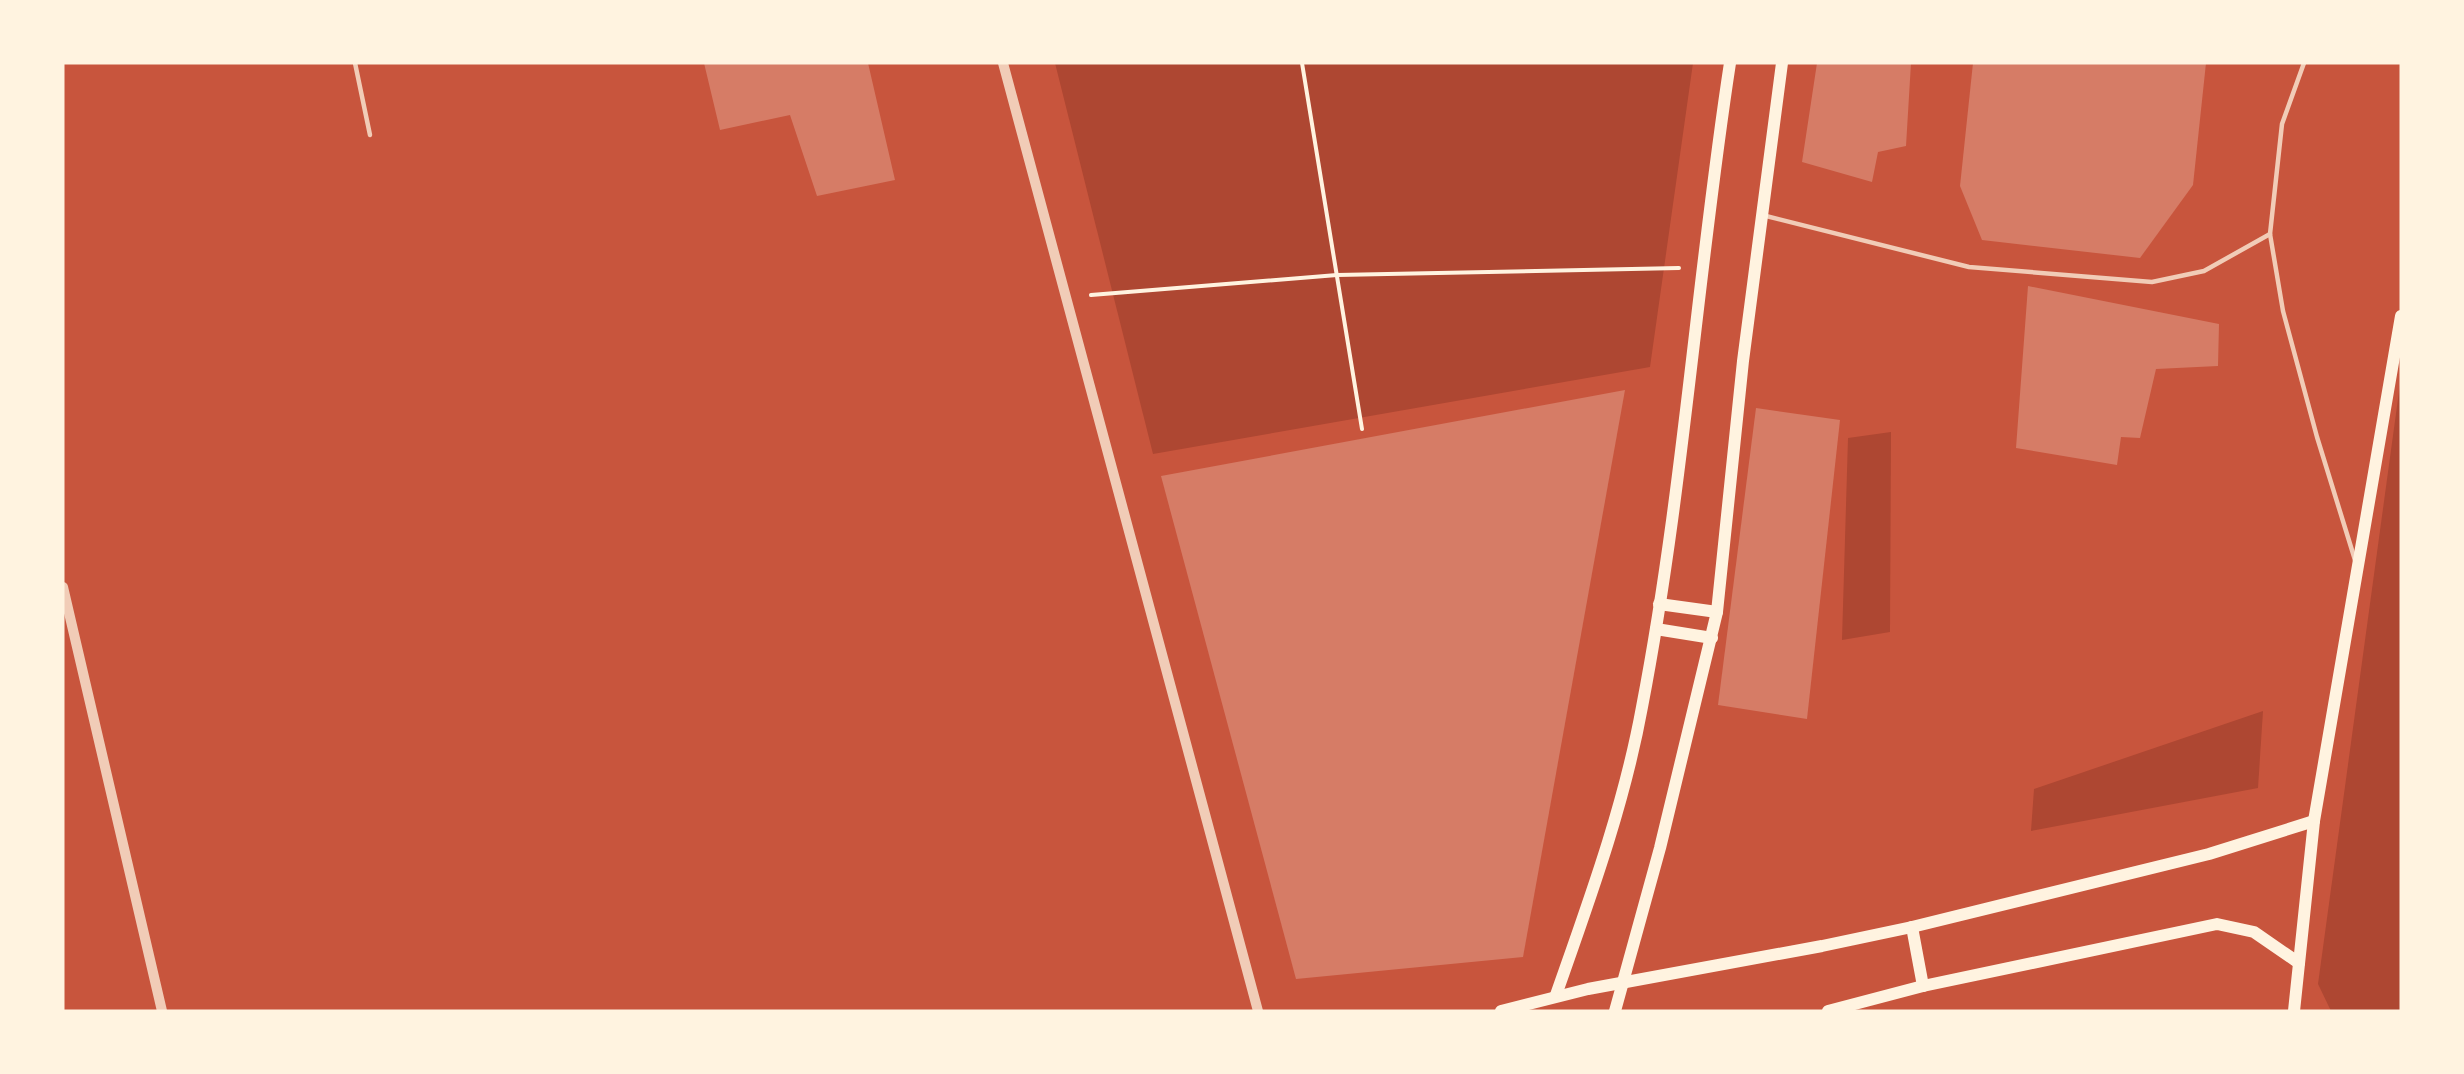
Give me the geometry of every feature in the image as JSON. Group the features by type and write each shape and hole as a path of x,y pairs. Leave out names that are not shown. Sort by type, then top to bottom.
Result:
{"main road":[{"path":"1556,995 1604,859 1642,710 1656,629 1730,63"},
{"path":"1615,1011 1624,984 1717,612 1743,361 1782,63"},
{"path":"2294,1011 2314,821 2401,316"},
{"path":"1659,604 1717,612"},
{"path":"1656,629 1712,638"},
{"path":"1501,1011 1556,995 1624,984 1912,927 2209,854 2314,821"},
{"path":"1828,1011 1923,986 2217,924 2254,932 2299,963"},
{"path":"1912,927 1923,986"}],"street":[{"path":"1003,63 1258,1011"},
{"path":"63,587 162,1011"}],"lane":[{"path":"355,63 370,135"},
{"path":"2304,63 2282,124 2270,234 2283,311 2317,437 2358,569"},
{"path":"1762,215 1969,267 2152,282 2204,271 2270,234"}],"path":[{"path":"1302,63 1362,429"},
{"path":"1066,297 1337,274 1703,267"}],"shaded area":[{"path":"1055,63 1693,63 1650,367 1153,454"},
{"path":"2401,377 2401,1011 2331,1011 2318,984"},
{"path":"1891,432 1890,632 1842,640 1848,438"},
{"path":"2263,711 2258,788 2031,831 2034,789"}],"building":[{"path":"704,63 868,63 895,180 817,196 790,115 720,130"},
{"path":"1817,63 1911,63 1906,146 1878,152 1872,182 1802,162"},
{"path":"1973,63 2206,63 2193,185 2140,258 1982,240 1960,186"},
{"path":"2028,286 2219,324 2218,366 2156,369 2140,438 2121,437 2117,465 2016,448"},
{"path":"1625,390 1523,957 1296,979 1161,476"},
{"path":"1756,408 1840,420 1807,719 1718,705"}]}
